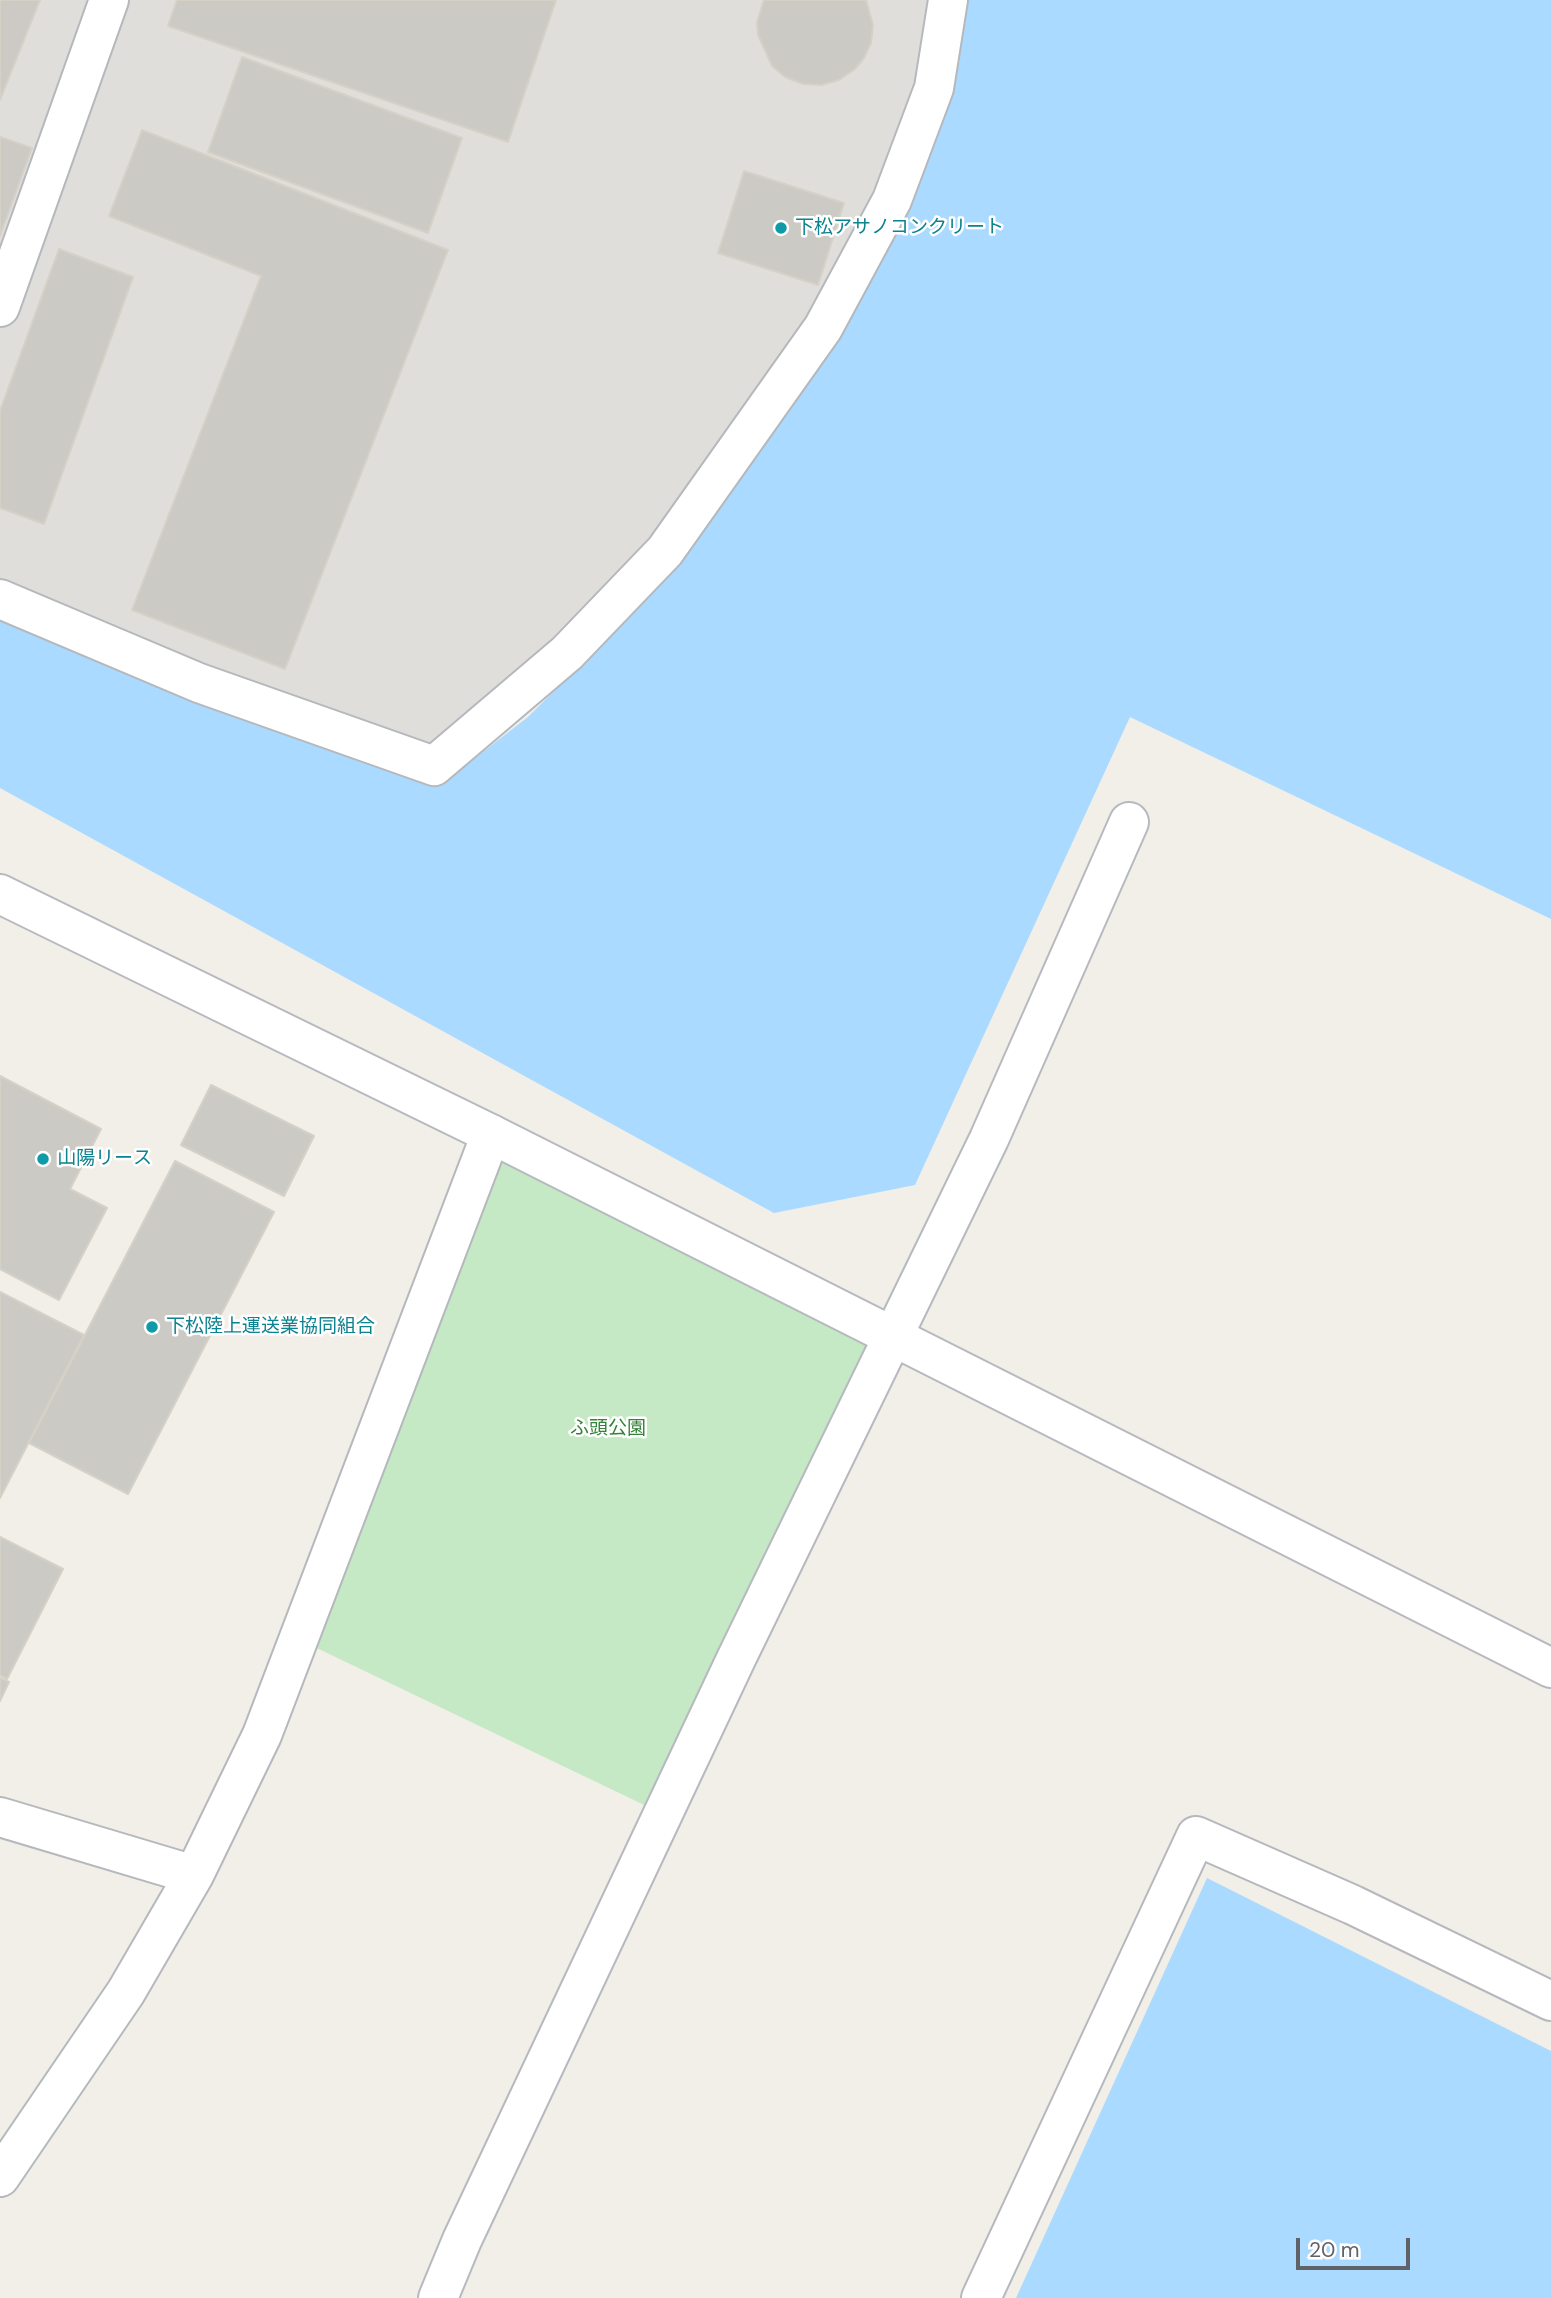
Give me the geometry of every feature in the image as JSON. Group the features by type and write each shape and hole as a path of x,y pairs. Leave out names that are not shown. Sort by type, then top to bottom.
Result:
{"street":[{"path":"0,307 109,0"},
{"path":"0,599 199,683 434,766 567,653 665,551 823,328 896,188 934,88 947,0"},
{"path":"438,2298 504,2151 891,1337 989,1139 1129,822"},
{"path":"0,894 491,1134 1551,1668"},
{"path":"0,2177 126,1992 194,1875 262,1735 491,1134"},
{"path":"0,1817 194,1875"},
{"path":"981,2298 1196,1836 1353,1905 1551,2001"}],"shaded area":[{"path":"0,0 948,0 892,200 665,551 434,766 0,599"}],"green space":[{"name":"ふ頭公園","path":"491,1134 889,1329 663,1814 300,1640"}],"water":[{"path":"965,0 1551,0 1551,919 1130,717 915,1185 774,1213 0,788 0,618 440,785 528,717 569,676 790,411 910,206 959,65"},
{"path":"1207,1878 1551,2051 1551,2298 1016,2298"}],"building":[{"path":"0,0 40,0 0,100"},
{"path":"177,0 556,0 508,142 168,26"},
{"path":"764,0 866,0 873,25 871,43 864,58 855,69 839,80 821,85 803,84 785,77 772,66 758,35 757,22"},
{"path":"242,57 462,138 428,233 208,152"},
{"path":"142,130 448,250 285,669 132,610 261,276 109,216"},
{"path":"0,137 32,148 0,236"},
{"name":"下松アサノコンクリート","path":"744,171 844,203 818,285 718,253"},
{"path":"59,249 133,277 44,524 0,508 0,411"},
{"name":"山陽リース","path":"0,1076 101,1129 70,1189 107,1208 59,1300 0,1269"},
{"path":"211,1085 314,1136 284,1196 181,1145"},
{"name":"下松陸上運送業協同組合","path":"175,1161 274,1212 128,1494 29,1443"},
{"path":"0,1292 84,1335 0,1498"},
{"path":"0,1537 63,1569 7,1679 0,1675"},
{"path":"0,1678 9,1682 0,1701"}],"place":[{"name":"下松アサノコンクリート","path":"781,228"},
{"name":"山陽リース","path":"43,1159"},
{"name":"下松陸上運送業協同組合","path":"152,1327"}]}
